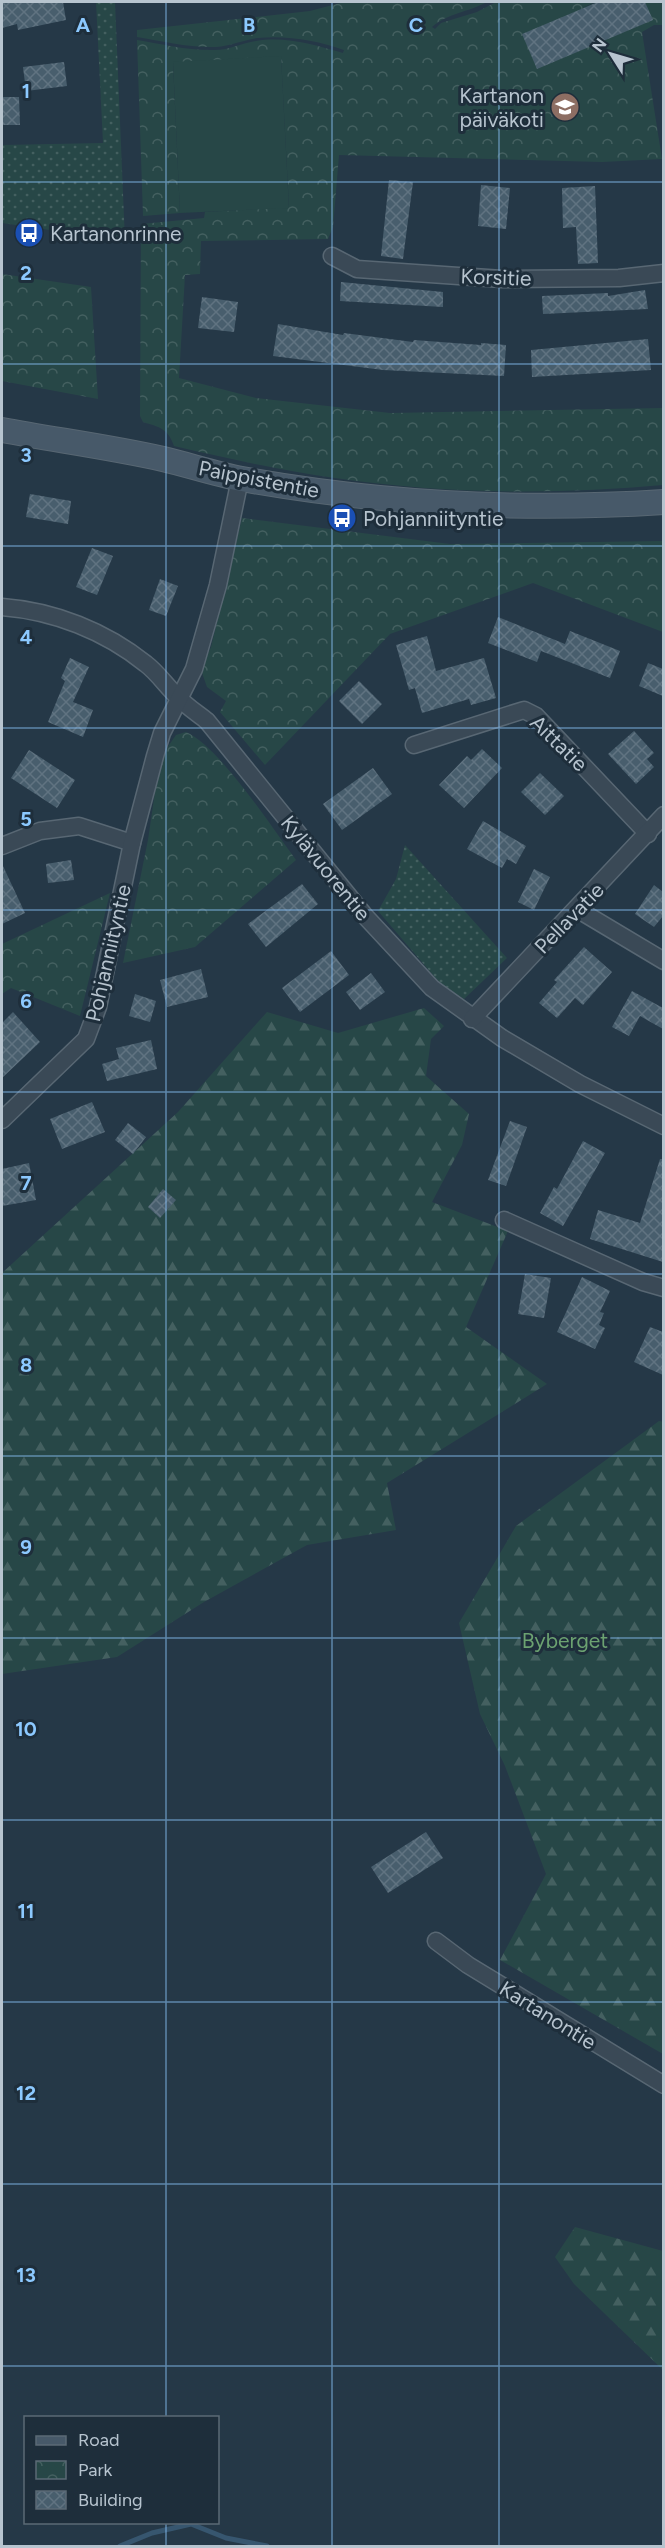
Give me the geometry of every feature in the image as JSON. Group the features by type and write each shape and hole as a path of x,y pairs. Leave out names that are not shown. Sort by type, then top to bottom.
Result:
{"street":[{"name":"Korsitie","path":"332,256 357,269 502,279 620,278 663,273"},
{"name":"Paippistentie","path":"2,430 162,459 240,479 334,493 471,505 593,507 663,502"},
{"name":"Pohjanniityntie","path":"2,1120 86,1038 89,1032 98,1007 132,843 162,733 194,669 218,585 240,479"},
{"name":"Kylävuorentie","path":"2,607 27,609 56,616 93,631 147,664 179,698 207,721 365,916 432,988 472,1019 580,1084 663,1126"},
{"name":"Aittatie","path":"414,746 524,710 536,716 648,834"},
{"name":"Pellavatie","path":"472,1019 648,834 663,815"},
{"path":"2,846 40,831 79,826 132,843"},
{"path":"577,909 663,961"},
{"path":"504,1220 643,1282 663,1288"},
{"name":"Kartanontie","path":"436,1941 468,1965 663,2085"}],"green space":[{"path":"96,2 115,2 125,241 2,223 2,145 103,143"},
{"path":"344,2 487,2 438,22 432,27 435,29 441,23 477,12 496,2 595,2 582,8 598,2 663,2 663,25 654,25 642,32 662,159 602,162 339,155 333,227 328,239 201,241 200,274 185,275 179,378 256,398 390,413 663,408 663,485 581,490 499,491 376,483 295,472 174,446 166,432 143,422 140,416 141,224 204,218 205,212 289,207 281,57 173,63 180,213 143,216 137,40 185,48 215,50 256,41 278,40 300,42 343,53 344,50 323,43 279,37 257,38 216,47 196,46 137,37 137,30 310,11"},
{"path":"281,56 289,208 180,213 173,62"},
{"path":"2,274 91,287 98,399 2,381"},
{"path":"242,518 450,544 663,541 663,632 533,583 390,634 265,765 220,712 226,701 207,687 201,670 211,647"},
{"path":"186,732 199,740 229,770 296,860 195,947 123,963 148,840 160,758 176,735"},
{"path":"405,845 507,958 464,999 439,982 378,911 396,879"},
{"path":"110,893 80,1016 11,988 2,994 2,944"},
{"path":"424,1008 444,1026 431,1039 426,1076 469,1114 462,1145 432,1202 508,1231 466,1327 547,1384 387,1483 396,1530 307,1545 204,1602 117,1657 2,1674 2,1273 178,1112 267,1012 338,1033"},
{"name":"Byberget","path":"659,1421 664,1422 663,2054 500,1960 546,1874 505,1766 480,1714 459,1623 516,1526"},
{"path":"575,2227 663,2251 663,2370 574,2284 555,2257"}],"building":[{"path":"2,2 63,2 66,20 18,30 17,24 2,28"},
{"path":"598,2 645,2 653,20 537,69 522,34"},
{"path":"64,62 67,86 26,91 23,67"},
{"path":"2,97 19,97 20,125 2,125"},
{"path":"389,180 413,182 403,259 381,256"},
{"path":"481,185 510,188 506,229 478,226"},
{"path":"595,186 598,263 578,264 576,227 563,228 562,188"},
{"path":"341,282 443,292 443,307 340,301"},
{"path":"645,290 648,309 543,314 542,296 608,293 608,296"},
{"path":"202,297 238,302 234,332 198,328"},
{"path":"278,324 343,335 344,333 413,342 414,340 506,345 504,376 383,370 273,356"},
{"path":"648,339 651,370 532,377 531,350"},
{"path":"30,494 71,501 68,524 26,517"},
{"path":"92,548 113,556 97,595 76,587"},
{"path":"160,579 178,586 166,616 149,610"},
{"path":"498,617 565,644 570,631 620,651 610,678 541,651 537,662 488,643"},
{"path":"427,636 436,671 484,658 496,698 471,705 469,699 422,713 415,688 409,690 396,645"},
{"path":"70,658 89,667 73,702 93,710 83,737 48,722 65,681 61,678"},
{"path":"648,663 663,669 663,696 639,686"},
{"path":"359,681 382,704 362,724 339,701"},
{"path":"634,731 654,753 647,759 654,767 636,784 608,754"},
{"path":"482,749 502,768 464,808 439,785 467,756 471,760"},
{"path":"29,750 75,780 57,808 11,778"},
{"path":"373,768 392,794 342,830 323,804"},
{"path":"540,773 564,796 545,815 521,792"},
{"path":"483,821 526,846 516,864 507,859 502,868 467,849"},
{"path":"71,860 74,880 48,883 46,864"},
{"path":"2,864 25,913 2,924"},
{"path":"534,869 550,877 534,910 518,902"},
{"path":"302,884 318,904 266,947 248,924"},
{"path":"654,885 663,892 663,916 654,927 635,914"},
{"path":"584,947 612,972 583,1005 575,998 557,1018 539,1003 557,982 554,980"},
{"path":"331,951 349,975 300,1012 282,988"},
{"path":"201,969 208,997 167,1007 160,980"},
{"path":"371,973 385,992 360,1010 346,992"},
{"path":"632,991 663,1008 663,1029 640,1016 629,1036 612,1027"},
{"path":"135,994 156,1001 150,1022 129,1016"},
{"path":"13,1012 40,1042 2,1078 2,1023"},
{"path":"151,1040 157,1069 107,1081 102,1064 119,1059 116,1048"},
{"path":"92,1102 105,1132 62,1149 50,1119"},
{"path":"510,1121 527,1127 506,1186 488,1180"},
{"path":"128,1123 146,1137 133,1154 115,1140"},
{"path":"583,1141 605,1153 563,1226 540,1213 554,1187 557,1189"},
{"path":"660,1159 663,1159 663,1262 590,1239 598,1210 640,1223"},
{"path":"29,1163 36,1200 2,1206 2,1169"},
{"path":"163,1189 176,1200 160,1218 148,1207"},
{"path":"525,1274 551,1278 544,1318 518,1314"},
{"path":"582,1277 610,1291 600,1312 604,1313 599,1325 605,1328 595,1349 557,1332"},
{"path":"650,1327 663,1332 663,1375 634,1362"},
{"path":"426,1832 443,1858 388,1893 371,1867"}],"waterway":[{"path":"120,2546 152,2533 191,2524 226,2538 267,2546"}],"place":[{"name":"Kartanon päiväkoti","path":"565,107"},
{"name":"Kartanonrinne","path":"29,233"},
{"name":"Pohjanniityntie","path":"342,518"}]}
